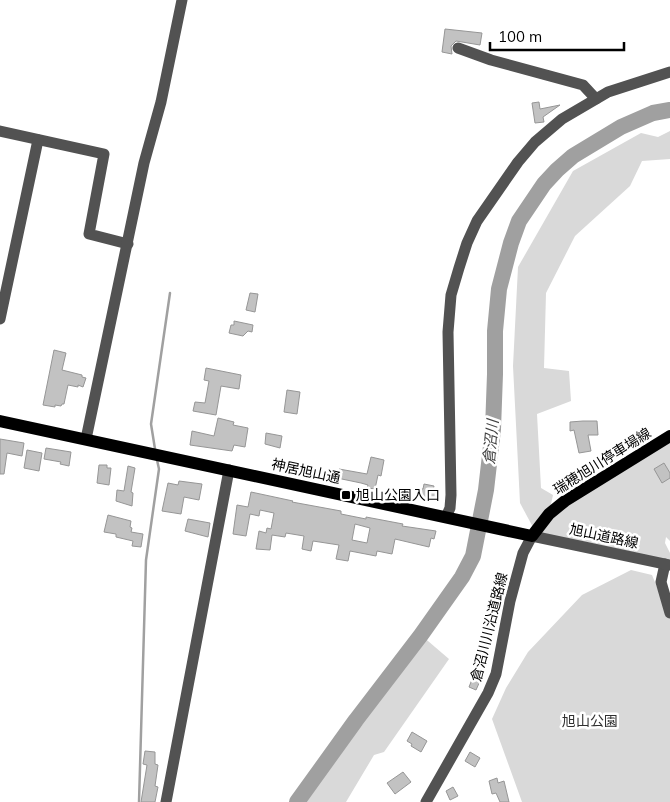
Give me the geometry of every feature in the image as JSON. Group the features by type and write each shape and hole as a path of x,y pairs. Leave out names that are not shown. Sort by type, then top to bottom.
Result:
{"main road":[{"name":"神居旭山通","path":"0,421 532,536"},
{"name":"瑞穂旭川停車場線","path":"532,536 549,514 565,501 670,436"}],"street":[{"path":"86,439 144,163 161,102 182,0"},
{"path":"458,48 492,60 583,85 596,98"},
{"path":"446,517 450,508 451,496 448,332 452,295 467,243 477,221 535,142 562,119 596,98 670,72"},
{"path":"0,131 104,154 89,234 128,244"},
{"path":"0,319 38,140"},
{"path":"166,802 229,470"},
{"name":"旭山道路線","path":"532,536 667,565"},
{"name":"倉沼川川沿道路線","path":"426,802 488,693 496,674 510,601 523,553 532,536"},
{"path":"667,565 661,582 670,613"}],"green space":[{"path":"670,131 670,159 642,161 630,186 575,236 546,293 544,368 569,371 571,401 537,414 541,488 553,495 549,513 670,436 670,541 666,537 665,543 670,553 670,565 535,531 520,503 513,366 518,267 573,171 641,133 658,137"},
{"name":"旭山公園","path":"631,570 652,575 666,609 670,611 670,802 522,802 492,719 506,688 528,652 582,595"},
{"path":"421,635 449,659 384,752 374,755 346,802 297,802 356,720"}],"building":[{"path":"445,29 482,33 480,45 456,41 451,46 452,54 442,52"},
{"path":"539,102 540,109 560,105 543,117 544,122 535,123 532,103"},
{"path":"250,293 258,294 255,312 246,310"},
{"path":"234,321 253,325 252,332 248,331 243,336 229,333 231,325 234,325"},
{"path":"54,350 66,353 62,370 82,375 82,377 86,378 83,387 68,385 64,404 61,406 55,405 55,407 43,405"},
{"path":"206,368 241,375 239,389 221,386 216,415 193,411 195,402 205,403 209,381 204,380"},
{"path":"287,390 300,392 297,414 284,412"},
{"path":"218,418 234,422 233,425 248,428 245,447 234,445 232,451 190,445 192,431 214,436"},
{"path":"597,421 598,435 588,435 591,451 579,453 574,430 570,431 570,422"},
{"path":"266,433 282,436 280,448 265,444"},
{"path":"0,439 24,443 22,456 7,453 4,474 0,474"},
{"path":"46,448 71,452 69,466 60,464 61,462 44,459"},
{"path":"27,450 42,453 39,471 24,468"},
{"path":"371,457 384,460 381,476 378,475 375,489 367,488 368,485 337,478 339,469 367,474"},
{"path":"664,463 670,473 670,478 662,483 654,469"},
{"path":"99,465 107,465 107,468 111,468 109,485 97,483"},
{"path":"128,466 135,468 131,492 133,493 132,506 116,501 117,490 124,491"},
{"path":"179,481 202,484 199,500 184,497 181,514 162,511 168,483 178,485"},
{"path":"424,484 434,486 433,491 439,492 437,502 417,498 419,489 423,489"},
{"path":"251,492 341,511 341,514 436,531 434,539 431,538 429,547 395,539 392,554 377,551 376,556 350,551 348,561 336,559 339,545 313,541 311,551 302,549 304,536 286,533 285,537 272,535 270,550 256,549 259,531 266,533 267,528 271,529 274,513 260,510 259,516 250,514 246,536 233,534 237,505 248,507","holes":["355,524 370,528 367,543 352,540"]},
{"path":"108,515 131,521 131,532 143,534 141,547 132,546 133,541 116,537 116,534 104,532"},
{"path":"188,519 210,523 208,537 185,531"},
{"path":"473,677 480,681 476,690 469,687"},
{"path":"412,732 427,741 421,752 407,741"},
{"path":"145,751 155,752 155,764 158,765 155,786 158,787 155,802 141,802 147,765 143,764"},
{"path":"470,752 480,758 475,767 465,761"},
{"path":"403,772 411,782 395,794 387,783"},
{"path":"497,778 498,783 504,781 509,802 500,802 496,793 492,794 489,781"},
{"path":"453,787 458,796 450,800 446,791"}],"waterway":[{"name":"倉沼川","path":"297,802 356,720 421,635 462,577 473,556 486,490 493,429 495,331 499,289 519,221 544,184 573,156 621,127 653,113 670,110"},
{"path":"155,449 151,424 170,293"},
{"path":"139,802 146,560 159,469 157,460"}],"place":[{"name":"旭山公園入口","path":"346,495"}]}
